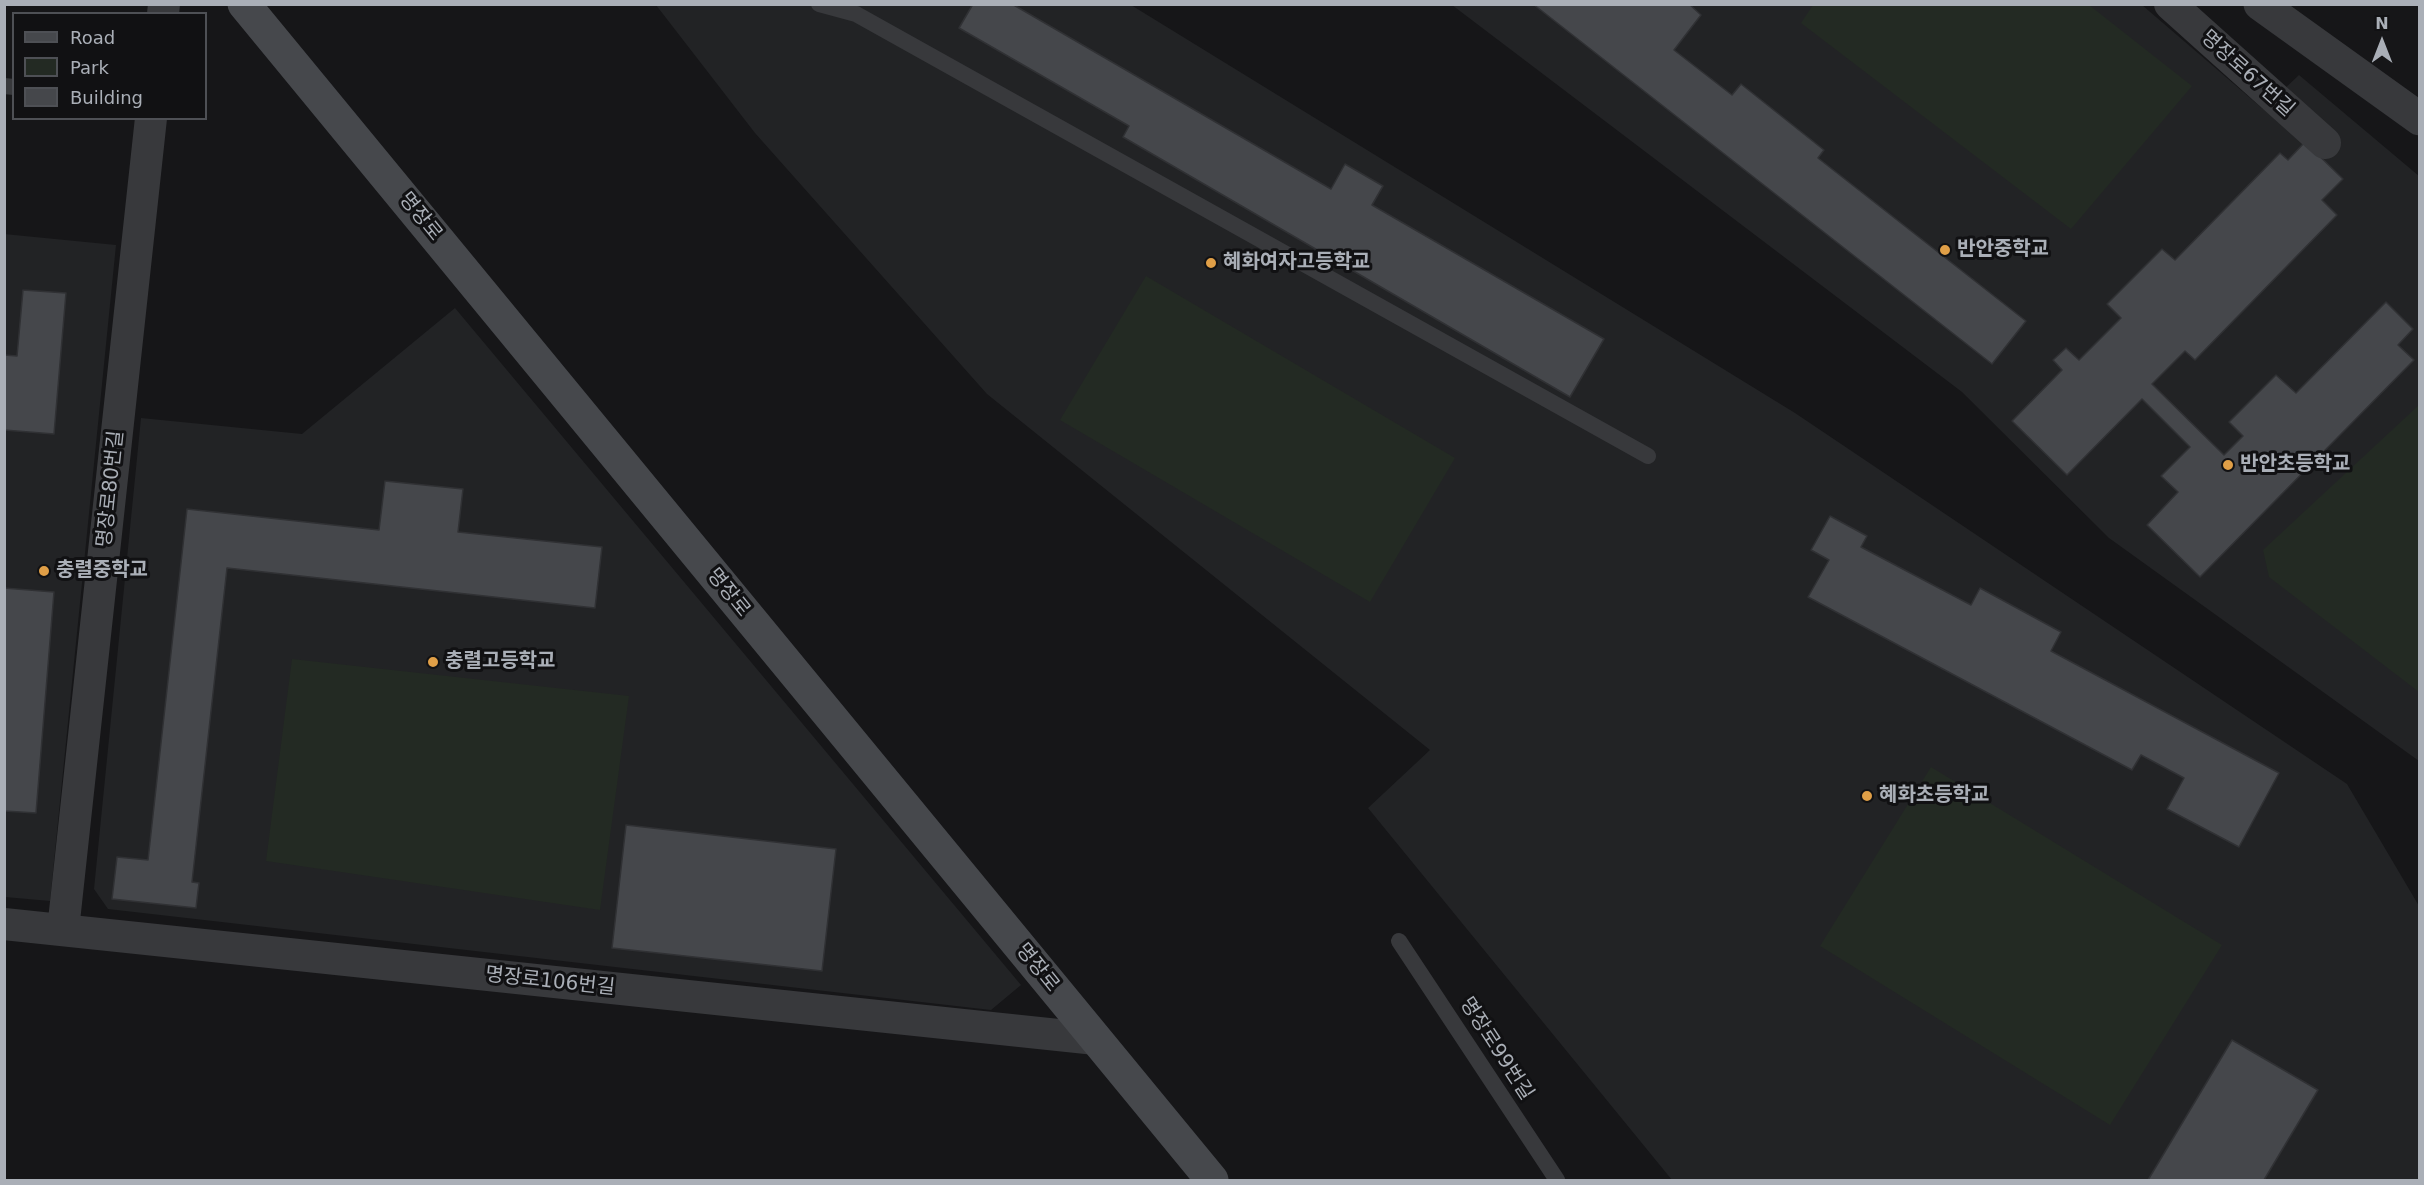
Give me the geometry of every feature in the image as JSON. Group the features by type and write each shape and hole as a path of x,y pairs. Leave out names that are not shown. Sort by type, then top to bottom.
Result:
{"main road":[{"name":"명장로","path":"244,4 1212,1180"}],"street":[{"name":"명장로67번길","path":"2170,4 2325,143"},
{"path":"2260,4 2420,119"},
{"name":"명장로80번길","path":"63,930 151,120"},
{"name":"명장로106번길","path":"4,924 1096,1039"}],"lane":[{"path":"819,4 856,14 1648,456"},
{"name":"명장로99번길","path":"1399,941 1557,1180"}],"shaded area":[{"path":"656,5 1131,5 1795,413 2347,784 2419,906 2419,1180 1672,1180 1368,808 1430,750 987,394 755,133"},
{"path":"1452,5 2142,5 2263,109 2299,75 2419,176 2419,761 2109,538 1962,392"},
{"name":"충렬중학교","path":"4,234 116,245 50,901 5,897"},
{"name":"충렬고등학교","path":"455,308 1021,985 991,1010 108,909 94,889 141,418 302,434"}],"green space":[{"path":"1813,5 2089,5 2192,86 2071,229 1801,23"},
{"path":"1146,276 1455,458 1370,602 1060,420"},
{"path":"2419,405 2419,692 2269,577 2263,550"},
{"path":"292,659 629,696 600,910 266,861"},
{"path":"1931,767 2222,945 2110,1125 1820,946"}],"building":[{"path":"973,4 1012,4 1331,189 1345,164 1383,186 1372,205 1604,339 1570,397 1123,137 1129,126 959,28"},
{"path":"1533,4 1689,4 1701,15 1674,50 1732,95 1741,84 1824,150 1818,158 2026,321 1992,364"},
{"path":"2305,142 2343,179 2322,200 2337,215 2195,360 2185,351 2152,384 2224,455 2243,436 2229,422 2276,375 2296,393 2386,302 2413,329 2398,345 2414,360 2200,577 2147,525 2178,492 2161,476 2190,447 2142,399 2067,475 2012,421 2062,370 2053,360 2066,348 2079,360 2121,318 2107,304 2162,249 2175,260 2280,153 2288,160"},
{"path":"23,290 66,293 54,434 4,430 4,355 17,356"},
{"path":"385,481 463,489 458,532 602,547 595,608 227,568 192,882 199,883 196,908 112,899 117,857 148,860 187,509 379,530"},
{"path":"1830,516 1867,536 1861,547 1971,605 1980,588 2061,632 2051,651 2279,773 2239,847 2167,809 2184,778 2141,755 2132,770 1808,597 1829,560 1811,550"},
{"path":"4,588 54,592 36,813 4,811"},
{"path":"626,825 836,849 822,971 612,948"},
{"path":"2232,1040 2318,1090 2264,1180 2148,1180"}],"place":[{"name":"반안중학교","path":"1945,250"},
{"name":"혜화여자고등학교","path":"1211,263"},
{"name":"반안초등학교","path":"2228,465"},
{"name":"충렬중학교","path":"44,571"},
{"name":"충렬고등학교","path":"433,662"},
{"name":"혜화초등학교","path":"1867,796"}]}
